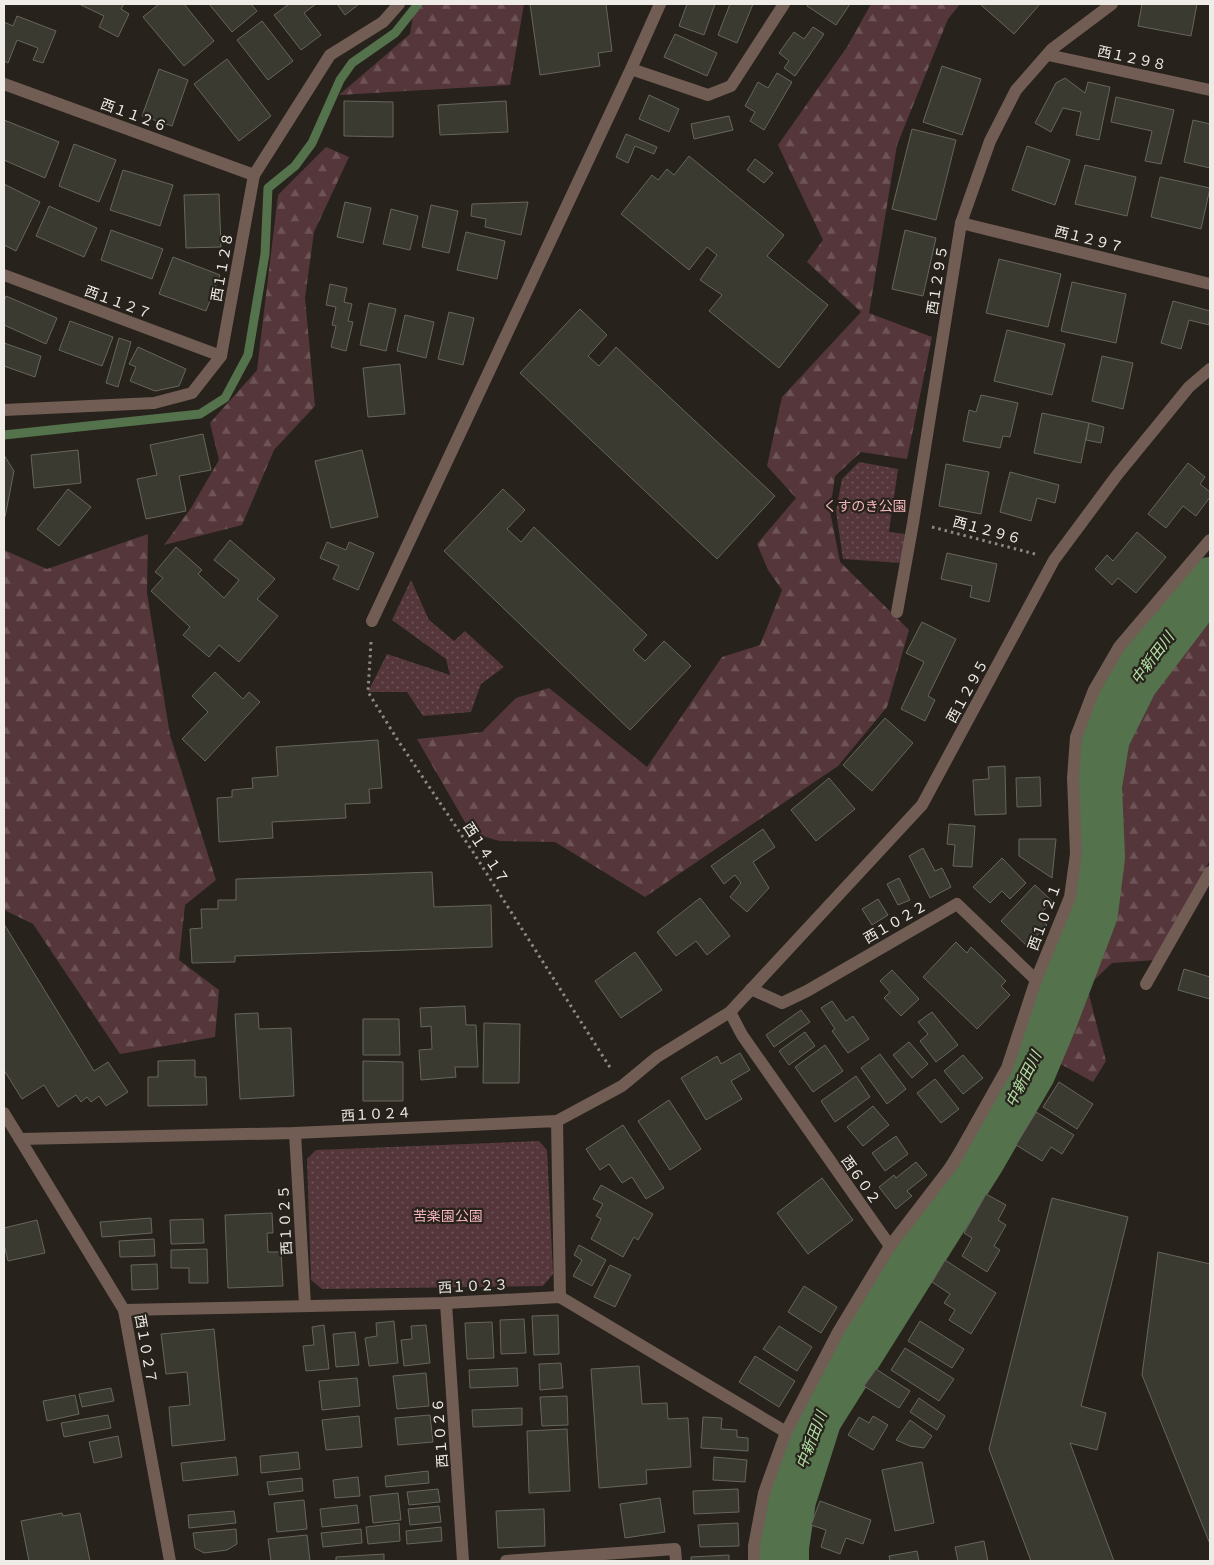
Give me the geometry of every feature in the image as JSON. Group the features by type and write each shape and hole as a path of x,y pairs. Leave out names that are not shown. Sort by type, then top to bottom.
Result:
{"street":[{"name":"西１１２８","path":"4,410 154,403 192,393 221,356 254,175 330,55 383,22 399,4"},
{"path":"372,621 660,4"},
{"path":"631,69 708,95 732,86 784,4"},
{"name":"西１２９５","path":"897,612 961,223 990,141 1016,90 1052,49 1112,4"},
{"name":"西１２９８","path":"1048,55 1210,90"},
{"name":"西１１２６","path":"4,84 254,175"},
{"name":"西１２９７","path":"961,223 1210,284"},
{"name":"西１１２７","path":"4,275 221,356"},
{"name":"西１２９５","path":"730,1012 922,805 1054,560 1188,387 1210,369"},
{"name":"西１０２１","path":"890,1246 953,1164 1008,1068 1036,980 1070,897 1076,854 1073,778 1076,737 1094,690 1119,646 1210,540"},
{"path":"1146,984 1210,872"},
{"name":"西１０２２","path":"751,989 782,1003 957,904 1036,980"},
{"path":"730,1012 657,1057 622,1086 557,1121 560,1297 786,1432"},
{"name":"西６０２","path":"730,1012 742,1035 890,1246"},
{"name":"西１０２７","path":"4,1113 124,1310 170,1561"},
{"name":"西１０２４","path":"20,1139 295,1133 557,1121"},
{"name":"西１０２５","path":"295,1133 304,1305"},
{"path":"754,1561 754,1546 764,1493 786,1432 838,1332 890,1246"},
{"name":"西１０２３","path":"124,1310 446,1303 560,1297"},
{"name":"西１０２６","path":"446,1303 463,1561"},
{"path":"506,1561 607,1558 675,1549 676,1561"}],"path":[{"name":"西１２９６","path":"913,522 1054,560"},
{"name":"西１４１７","path":"372,621 368,692 397,739 473,852 622,1086"}],"green space":[{"path":"415,4 524,4 510,85 339,95 410,34"},
{"path":"871,4 960,4 948,19 897,145 869,313 932,337 907,459 861,452 835,476 830,511 840,562 909,630 887,707 838,766 645,897 555,842 500,841 478,835 469,829 417,739 482,732 516,698 549,688 647,767 722,657 760,645 782,590 768,570 757,544 796,498 767,466 782,397 861,312 807,262 823,240 778,145 847,47"},
{"path":"326,147 349,157 314,232 305,298 315,406 274,450 242,525 164,545 191,508 219,460 210,423 257,370 278,195"},
{"name":"くすのき公園","path":"859,462 898,469 889,532 905,534 902,563 843,559 836,511 842,479"},
{"path":"148,534 147,593 170,735 216,880 185,905 179,960 219,990 215,1037 120,1054 33,924 4,910 4,550 47,569"},
{"path":"411,580 429,620 454,641 465,631 504,667 481,684 471,712 423,716 407,692 368,692 387,654 450,675 446,659 392,620"},
{"path":"1210,622 1210,860 1157,960 1112,963 1087,987 1106,1061 1093,1082 1046,1056 1100,934 1119,858 1113,803 1111,760 1120,732"},
{"name":"苦楽園公園","path":"539,1141 547,1150 553,1274 543,1286 322,1289 311,1280 307,1159 316,1150"}],"building":[{"path":"79,4 124,4 121,9 129,14 118,37 99,27 104,16"},
{"path":"159,4 184,4 214,41 184,66 143,17"},
{"path":"209,4 251,4 257,11 232,32"},
{"path":"289,4 316,4 304,13 321,35 301,50 274,15"},
{"path":"337,4 359,4 345,15"},
{"path":"530,4 606,4 612,51 598,53 600,66 540,75"},
{"path":"687,4 715,4 704,35 679,26"},
{"path":"730,4 753,4 737,43 718,35"},
{"path":"808,4 850,4 836,25 807,6"},
{"path":"982,4 1040,4 1014,34"},
{"path":"1142,4 1197,4 1191,36 1138,26"},
{"path":"17,16 56,31 43,63 33,60 38,48 17,40 8,63 4,61 4,22 13,26"},
{"path":"262,21 293,61 268,80 237,40"},
{"path":"813,27 824,34 795,76 784,68 789,61 779,53 794,32 804,39"},
{"path":"675,34 717,53 707,76 664,57"},
{"path":"227,59 271,116 239,141 194,84"},
{"path":"942,66 981,79 962,135 923,122"},
{"path":"159,69 188,80 172,126 142,116"},
{"path":"777,73 792,82 764,130 750,121 755,112 745,106 758,82 768,88"},
{"path":"1065,78 1085,93 1088,82 1110,87 1099,140 1076,135 1081,112 1063,108 1051,132 1035,123 1056,83"},
{"path":"649,95 679,109 669,132 639,119"},
{"path":"1116,97 1174,110 1161,164 1145,161 1152,131 1111,122"},
{"path":"344,101 393,102 393,137 344,136"},
{"path":"506,101 508,132 440,135 438,105"},
{"path":"729,116 733,130 694,139 691,124"},
{"path":"4,120 59,142 45,178 4,160"},
{"path":"1193,120 1210,124 1210,168 1184,162"},
{"path":"912,129 956,140 936,220 892,209"},
{"path":"626,134 657,147 654,154 635,146 628,163 616,157"},
{"path":"74,144 116,160 99,202 59,186"},
{"path":"1027,146 1070,160 1055,205 1012,190"},
{"path":"689,156 784,235 767,256 828,305 779,368 709,311 722,295 700,280 717,255 707,247 689,270 621,214 652,175 658,180 667,169 674,175"},
{"path":"755,159 773,173 764,183 747,170"},
{"path":"1085,165 1136,177 1127,216 1075,204"},
{"path":"123,170 173,185 160,226 110,210"},
{"path":"1160,177 1210,188 1201,229 1151,217"},
{"path":"4,184 40,202 16,251 4,245"},
{"path":"219,194 221,247 186,248 184,195"},
{"path":"345,202 371,208 363,243 337,237"},
{"path":"528,202 521,235 485,227 486,219 471,216 472,204"},
{"path":"431,205 458,211 449,253 422,247"},
{"path":"49,206 97,228 84,257 36,236"},
{"path":"391,209 418,216 410,250 383,244"},
{"path":"111,230 163,249 152,279 101,260"},
{"path":"905,230 936,238 923,296 892,289"},
{"path":"466,232 505,241 497,279 457,270"},
{"path":"173,257 220,275 206,311 159,294"},
{"path":"999,259 1061,274 1048,327 986,313"},
{"path":"1072,282 1126,294 1116,343 1061,331"},
{"path":"330,284 347,288 344,302 352,304 348,321 353,322 346,351 331,347 336,326 332,325 336,307 326,305"},
{"path":"6,296 57,318 46,344 4,325 4,302"},
{"path":"1173,301 1210,311 1209,325 1189,320 1181,349 1161,343"},
{"path":"369,303 396,309 386,351 360,345"},
{"path":"580,309 607,335 588,356 599,366 616,347 775,496 717,559 520,373"},
{"path":"449,312 474,318 463,365 438,359"},
{"path":"405,315 434,322 426,358 397,351"},
{"path":"70,321 113,337 102,366 59,350"},
{"path":"1007,330 1065,344 1052,395 994,381"},
{"path":"119,338 131,342 118,387 106,383"},
{"path":"4,343 41,356 35,377 4,366"},
{"path":"138,347 186,369 179,386 155,391 130,381 136,367 129,364"},
{"path":"1102,356 1133,363 1123,409 1092,401"},
{"path":"400,364 405,414 368,417 363,368"},
{"path":"981,395 1018,403 1010,437 1003,436 1000,448 963,441 969,410 976,412"},
{"path":"1042,413 1089,423 1081,463 1034,453"},
{"path":"1089,423 1104,427 1101,443 1086,440"},
{"path":"203,434 211,470 179,476 186,511 146,519 137,479 157,475 150,445"},
{"path":"78,450 81,483 34,488 31,455"},
{"path":"362,450 378,517 331,528 315,461"},
{"path":"4,455 14,471 5,517 4,517"},
{"path":"1188,463 1205,477 1200,484 1210,492 1210,497 1196,516 1183,506 1166,528 1148,514"},
{"path":"946,464 989,472 981,514 939,506"},
{"path":"1010,472 1059,485 1055,503 1037,498 1031,521 1000,512"},
{"path":"68,489 91,507 59,546 37,529"},
{"path":"503,489 525,510 507,529 521,542 534,527 647,635 633,650 645,661 664,641 691,666 630,730 444,551"},
{"path":"1137,532 1166,557 1136,593 1118,578 1112,585 1095,569 1107,555 1113,561"},
{"path":"230,540 275,579 257,599 278,616 239,662 219,645 209,657 183,635 190,627 151,591 163,578 155,572 176,547 202,570 198,574 224,598 239,580 214,560"},
{"path":"327,542 346,550 349,542 374,553 358,590 333,579 339,566 320,558"},
{"path":"947,553 997,564 989,602 970,597 972,586 941,579"},
{"path":"922,622 956,639 928,696 935,700 925,721 901,709 924,662 906,653"},
{"path":"215,672 243,699 249,692 260,702 205,761 182,739 208,712 192,696"},
{"path":"885,718 913,743 872,791 843,765"},
{"path":"378,740 382,788 369,789 370,803 345,804 346,818 272,822 273,838 219,842 217,798 232,797 232,790 253,788 252,778 278,776 276,747"},
{"path":"1005,766 1006,814 975,815 973,780 989,779 988,767"},
{"path":"1040,777 1041,806 1017,807 1016,778"},
{"path":"829,778 855,809 816,841 791,810"},
{"path":"949,824 975,826 972,867 953,866 955,845 947,844"},
{"path":"763,829 775,847 753,862 769,888 747,912 730,897 741,883 735,875 724,884 711,866"},
{"path":"1019,839 1056,839 1052,878 1019,856"},
{"path":"923,848 935,871 942,868 951,887 930,898 909,856"},
{"path":"1002,858 1026,883 1010,899 1002,891 990,903 973,887"},
{"path":"432,872 434,907 491,905 492,947 235,956 235,962 192,963 190,929 202,928 201,909 218,909 218,900 236,900 236,879"},
{"path":"899,878 910,900 898,905 887,884"},
{"path":"1035,885 1052,901 1038,916 1047,925 1027,946 1001,921"},
{"path":"700,898 730,936 707,955 696,941 676,956 657,932"},
{"path":"878,899 888,915 872,925 862,909"},
{"path":"4,924 94,1071 108,1062 128,1092 106,1106 99,1096 91,1102 87,1097 81,1102 76,1095 58,1107 44,1085 22,1099 4,1070"},
{"path":"956,942 967,953 971,947 1006,981 1001,986 1010,995 977,1029 923,977"},
{"path":"635,952 662,990 621,1018 595,981"},
{"path":"1184,969 1210,977 1210,999 1178,990"},
{"path":"892,970 919,999 901,1016 884,998 890,992 880,981"},
{"path":"832,1001 846,1021 853,1016 869,1039 848,1053 832,1031 835,1029 821,1008"},
{"path":"465,1006 466,1025 476,1025 478,1067 455,1067 456,1077 421,1080 419,1050 432,1049 431,1026 421,1027 420,1008"},
{"path":"801,1010 810,1022 774,1047 766,1035"},
{"path":"932,1012 958,1045 936,1062 920,1041 928,1034 918,1022"},
{"path":"258,1013 259,1029 291,1028 294,1096 240,1099 235,1014"},
{"path":"363,1019 399,1019 400,1055 363,1055"},
{"path":"484,1023 520,1024 519,1083 483,1083"},
{"path":"805,1032 815,1046 789,1065 779,1051"},
{"path":"909,1042 928,1064 912,1078 893,1055"},
{"path":"825,1045 843,1071 813,1092 795,1067"},
{"path":"740,1053 750,1070 731,1081 742,1099 706,1120 681,1078 717,1056 721,1064"},
{"path":"880,1054 906,1089 887,1104 861,1068"},
{"path":"963,1055 983,1078 963,1094 944,1071"},
{"path":"195,1060 195,1077 206,1077 207,1105 148,1106 148,1077 158,1077 158,1061"},
{"path":"363,1061 403,1062 403,1101 363,1101"},
{"path":"856,1076 870,1097 835,1122 821,1101"},
{"path":"935,1079 959,1109 941,1123 917,1093"},
{"path":"1059,1082 1093,1104 1077,1129 1043,1107"},
{"path":"669,1100 701,1149 670,1170 638,1121"},
{"path":"873,1106 889,1125 863,1146 847,1127"},
{"path":"1036,1112 1074,1135 1062,1154 1051,1147 1042,1161 1016,1145"},
{"path":"623,1125 664,1188 646,1199 632,1177 622,1183 609,1164 600,1170 586,1149"},
{"path":"896,1136 908,1154 885,1171 872,1153"},
{"path":"916,1162 927,1175 907,1191 912,1196 896,1209 879,1187 894,1175 896,1178"},
{"path":"822,1178 853,1220 808,1254 777,1213"},
{"path":"601,1185 653,1214 638,1240 634,1237 623,1257 591,1239 601,1219 596,1216 603,1204 593,1199"},
{"path":"986,1194 1006,1205 998,1220 1006,1225 994,1246 1000,1250 987,1272 962,1256 972,1238 964,1233"},
{"path":"1052,1198 1128,1217 1081,1406 1106,1413 1097,1450 1070,1443 1114,1561 1031,1561 989,1449"},
{"path":"272,1213 273,1233 267,1233 268,1252 281,1252 283,1286 228,1288 225,1215"},
{"path":"151,1218 152,1233 102,1237 100,1222"},
{"path":"203,1219 204,1243 171,1244 170,1220"},
{"path":"37,1220 45,1253 8,1261 4,1244 4,1228"},
{"path":"154,1239 155,1256 120,1257 119,1241"},
{"path":"579,1245 606,1260 592,1286 573,1276 582,1260 574,1255"},
{"path":"207,1249 208,1283 189,1283 189,1268 171,1268 171,1250"},
{"path":"1158,1252 1210,1264 1210,1544 1142,1375"},
{"path":"945,1260 996,1293 971,1334 949,1320 955,1310 944,1303 950,1294 932,1282"},
{"path":"157,1264 158,1289 132,1290 131,1265"},
{"path":"610,1265 631,1275 615,1307 594,1297"},
{"path":"804,1286 837,1307 821,1333 788,1312"},
{"path":"558,1315 559,1354 534,1355 532,1316"},
{"path":"524,1319 526,1353 501,1354 500,1320"},
{"path":"394,1321 398,1363 369,1366 365,1338 377,1336 376,1323"},
{"path":"920,1321 964,1349 952,1368 908,1341"},
{"path":"492,1322 494,1358 467,1359 465,1323"},
{"path":"324,1325 329,1369 306,1371 303,1346 314,1345 312,1327"},
{"path":"426,1325 430,1363 404,1366 401,1340 412,1339 411,1326"},
{"path":"779,1326 812,1347 797,1371 763,1349"},
{"path":"214,1329 225,1440 172,1446 169,1407 190,1405 187,1372 166,1374 161,1334"},
{"path":"355,1332 359,1365 336,1367 333,1334"},
{"path":"905,1348 954,1379 939,1401 891,1370"},
{"path":"755,1356 795,1381 779,1407 739,1382"},
{"path":"561,1363 563,1388 540,1390 539,1364"},
{"path":"639,1366 642,1404 667,1403 668,1419 688,1418 691,1467 646,1470 647,1484 599,1488 591,1369"},
{"path":"517,1368 518,1386 470,1388 469,1370"},
{"path":"876,1369 910,1391 899,1408 864,1386"},
{"path":"426,1373 429,1406 397,1409 393,1376"},
{"path":"357,1378 360,1406 322,1410 319,1381"},
{"path":"111,1388 114,1401 82,1407 79,1394"},
{"path":"75,1395 79,1414 47,1421 43,1401"},
{"path":"567,1396 568,1425 542,1426 540,1397"},
{"path":"919,1398 945,1416 937,1430 910,1412"},
{"path":"522,1408 522,1425 473,1427 472,1410"},
{"path":"108,1415 111,1428 64,1437 61,1423"},
{"path":"430,1415 433,1442 398,1445 395,1418"},
{"path":"359,1416 362,1447 326,1450 322,1420"},
{"path":"873,1416 888,1425 873,1450 848,1435 859,1417 869,1423"},
{"path":"703,1417 722,1418 721,1429 737,1430 737,1437 748,1438 748,1451 701,1448"},
{"path":"910,1420 932,1436 924,1448 910,1446 896,1440"},
{"path":"567,1429 570,1491 529,1493 527,1431"},
{"path":"118,1436 122,1457 94,1463 89,1442"},
{"path":"298,1452 300,1469 261,1473 260,1456"},
{"path":"236,1457 238,1475 183,1481 181,1463"},
{"path":"714,1457 747,1460 745,1482 713,1480"},
{"path":"922,1462 934,1523 895,1531 882,1470"},
{"path":"428,1471 429,1483 386,1487 385,1476"},
{"path":"358,1477 360,1496 335,1498 333,1480"},
{"path":"302,1478 303,1491 269,1495 267,1482"},
{"path":"438,1489 440,1502 409,1505 407,1492"},
{"path":"738,1489 739,1512 694,1514 693,1491"},
{"path":"398,1493 401,1520 373,1523 370,1496"},
{"path":"660,1498 665,1532 625,1538 620,1504"},
{"path":"304,1500 307,1529 277,1532 274,1503"},
{"path":"820,1501 871,1520 863,1544 846,1538 840,1554 821,1547 826,1530 811,1525"},
{"path":"357,1505 359,1523 322,1527 320,1509"},
{"path":"439,1506 441,1522 410,1525 408,1509"},
{"path":"544,1509 545,1546 498,1548 496,1511"},
{"path":"234,1511 236,1523 189,1528 188,1515"},
{"path":"62,1513 63,1516 80,1513 90,1561 29,1561 21,1521"},
{"path":"399,1523 400,1541 368,1544 366,1527"},
{"path":"738,1523 739,1546 700,1547 698,1525"},
{"path":"441,1527 442,1541 407,1544 406,1531"},
{"path":"236,1529 237,1544 227,1550 204,1553 195,1548 193,1533"},
{"path":"361,1529 362,1543 323,1547 321,1533"},
{"path":"307,1535 310,1561 271,1561 268,1539"},
{"path":"984,1541 988,1561 958,1561 955,1547"},
{"path":"917,1551 919,1561 890,1561 889,1556"},
{"path":"384,1554 384,1561 336,1561 336,1557"},
{"path":"729,1555 729,1561 691,1561 691,1557"}],"waterway":[{"path":"4,435 200,414 225,398 248,355 265,254 268,188 295,166 312,143 340,80 352,63 395,33 418,4"},
{"name":"中新田川","path":"783,1561 783,1547 790,1500 816,1418 979,1159 1030,1071 1051,1021 1092,913 1099,857 1096,786 1104,737 1132,681 1190,605 1210,583"}]}
